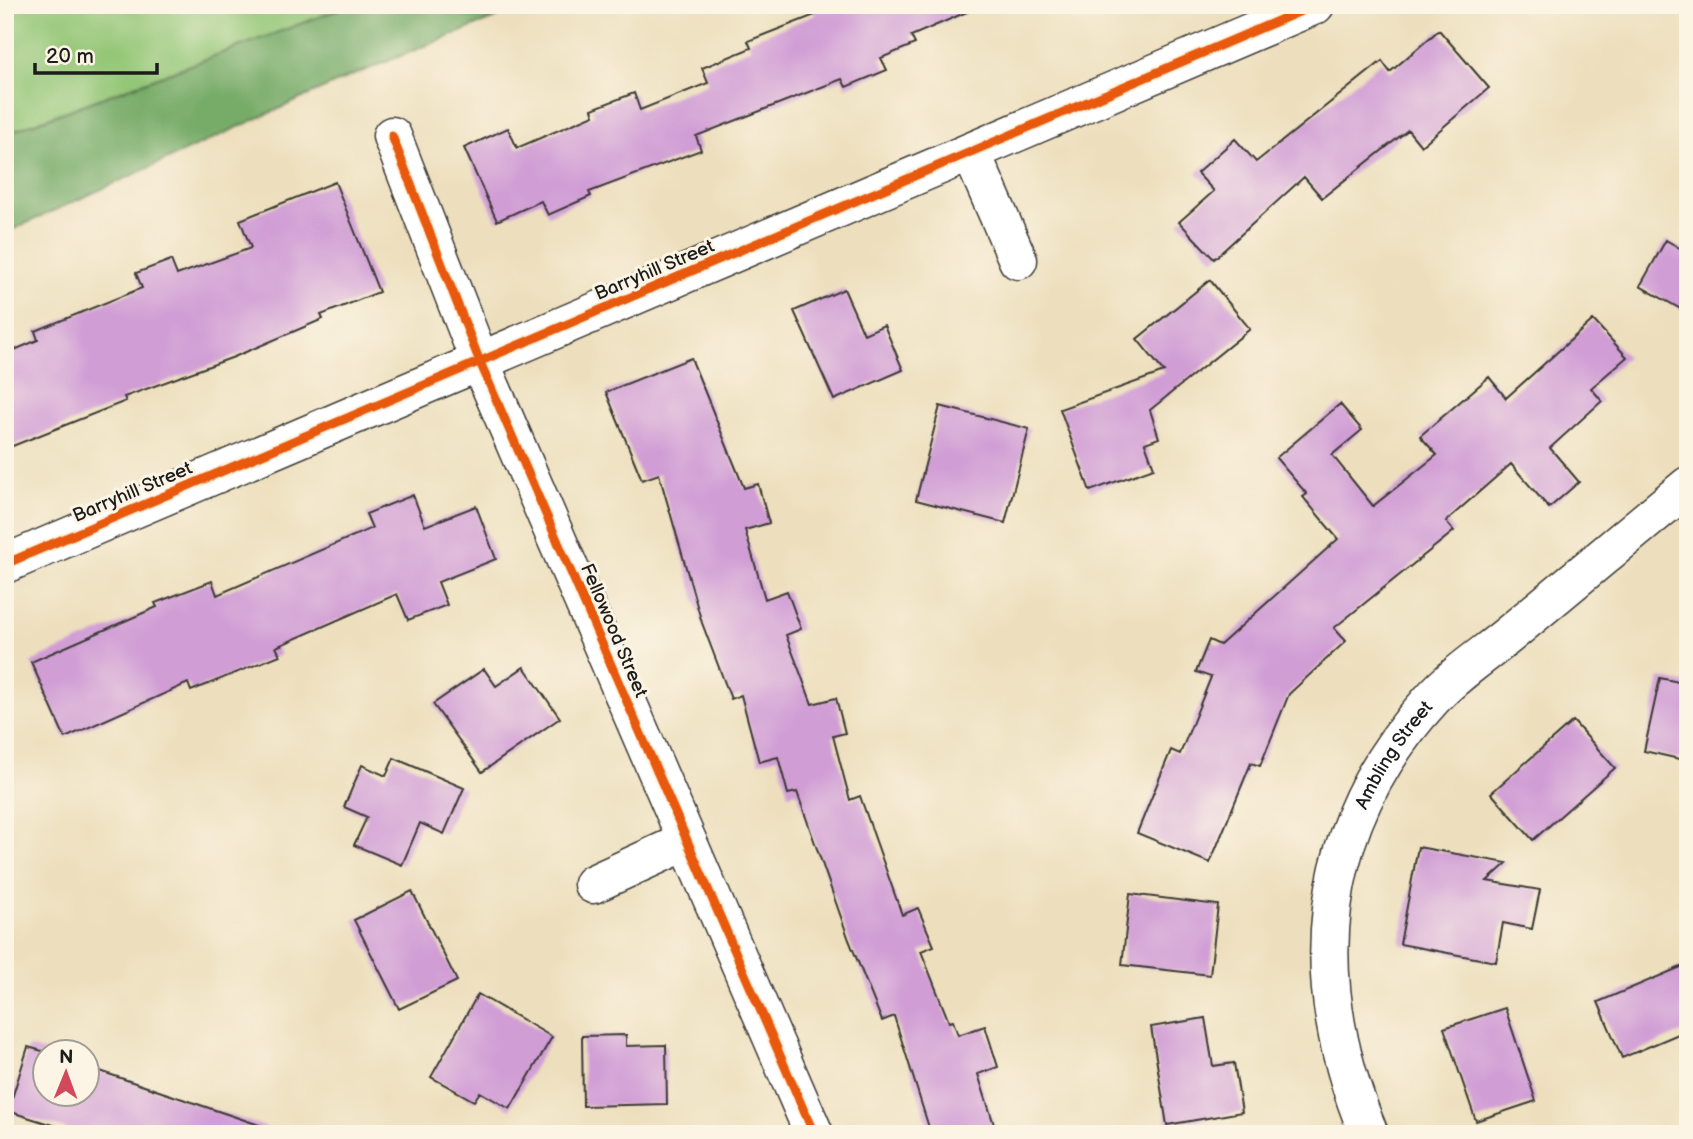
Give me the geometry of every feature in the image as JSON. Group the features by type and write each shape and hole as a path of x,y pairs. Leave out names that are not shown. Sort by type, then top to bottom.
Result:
{"street":[{"name":"Barryhill Street","path":"5,564 1315,5"},
{"name":"Fellowood Street","path":"392,136 480,362 814,1134"},
{"path":"971,152 1018,260"},
{"name":"Ambling Street","path":"1369,1134 1344,1069 1335,1031 1328,952 1338,872 1365,797 1383,762 1432,699 1688,486"},
{"path":"593,884 687,841"}],"green space":[{"path":"5,5 351,5 5,134"},
{"path":"351,5 527,5 351,76 5,233 5,134"}],"building":[{"path":"811,5 983,5 911,36 915,44 881,58 887,70 846,87 842,79 696,136 701,150 589,192 591,196 548,215 541,201 497,221 464,148 508,128 517,148 594,115 592,109 634,93 640,110 708,83 702,68 751,48 748,41 815,15"},
{"path":"1439,30 1489,88 1421,146 1408,130 1322,198 1304,177 1214,259 1179,222 1214,191 1197,173 1235,139 1256,162 1382,61 1390,72"},
{"path":"335,182 379,292 321,315 323,319 234,357 124,397 126,401 5,449 5,354 38,340 35,331 142,288 136,273 171,260 177,275 251,248 240,220"},
{"path":"1666,240 1688,253 1688,313 1640,286"},
{"path":"1210,280 1250,329 1150,410 1159,438 1145,443 1154,468 1090,491 1060,409 1164,372 1137,339"},
{"path":"844,289 864,334 884,325 903,370 834,400 794,311"},
{"path":"1593,320 1627,357 1591,388 1602,401 1550,448 1579,482 1549,508 1511,464 1446,521 1454,531 1334,628 1346,641 1289,694 1260,766 1251,763 1210,863 1137,833 1171,750 1180,754 1211,677 1196,672 1209,640 1220,645 1338,539 1303,497 1307,494 1276,458 1340,404 1362,430 1332,455 1373,506 1437,455 1420,436 1489,377 1506,398"},
{"path":"691,358 744,488 758,484 769,523 745,530 765,599 787,591 801,629 786,635 812,704 836,698 845,733 833,736 850,800 860,796 902,915 918,908 934,946 921,951 949,1022 953,1021 958,1035 985,1026 998,1067 978,1074 997,1134 931,1134 894,1016 882,1021 849,940 797,792 788,794 778,757 759,762 741,695 731,699 702,623 659,474 642,480 606,392"},
{"path":"940,406 1029,429 1005,523 916,500"},
{"path":"413,495 425,526 476,506 496,559 438,582 447,605 408,620 397,594 276,647 280,655 191,691 188,683 65,738 31,662 157,607 155,603 212,581 217,595 372,528 366,514"},
{"path":"524,667 560,718 482,772 433,704 484,669 496,686"},
{"path":"1660,678 1688,684 1688,761 1644,751"},
{"path":"1573,721 1615,768 1533,840 1491,793"},
{"path":"394,758 464,788 444,834 420,823 402,865 354,845 367,817 344,807 362,765 386,776"},
{"path":"1418,847 1507,863 1487,881 1540,890 1532,929 1503,923 1496,962 1400,944"},
{"path":"412,891 457,981 399,1009 354,920"},
{"path":"1130,894 1218,905 1210,975 1122,965"},
{"path":"1688,964 1688,1030 1622,1058 1598,1002"},
{"path":"478,994 552,1037 510,1109 480,1092 474,1101 431,1077"},
{"path":"1505,1008 1536,1101 1476,1121 1444,1028"},
{"path":"1205,1018 1213,1066 1234,1063 1242,1112 1167,1125 1151,1027"},
{"path":"626,1035 626,1046 666,1045 667,1104 583,1106 582,1036"},
{"path":"28,1047 32,1048 32,1108 102,1108 102,1072 268,1128 267,1134 81,1134 8,1111"}],"cycle path":[{"path":"5,564 1315,5"},
{"path":"392,136 480,362 814,1134"}]}
